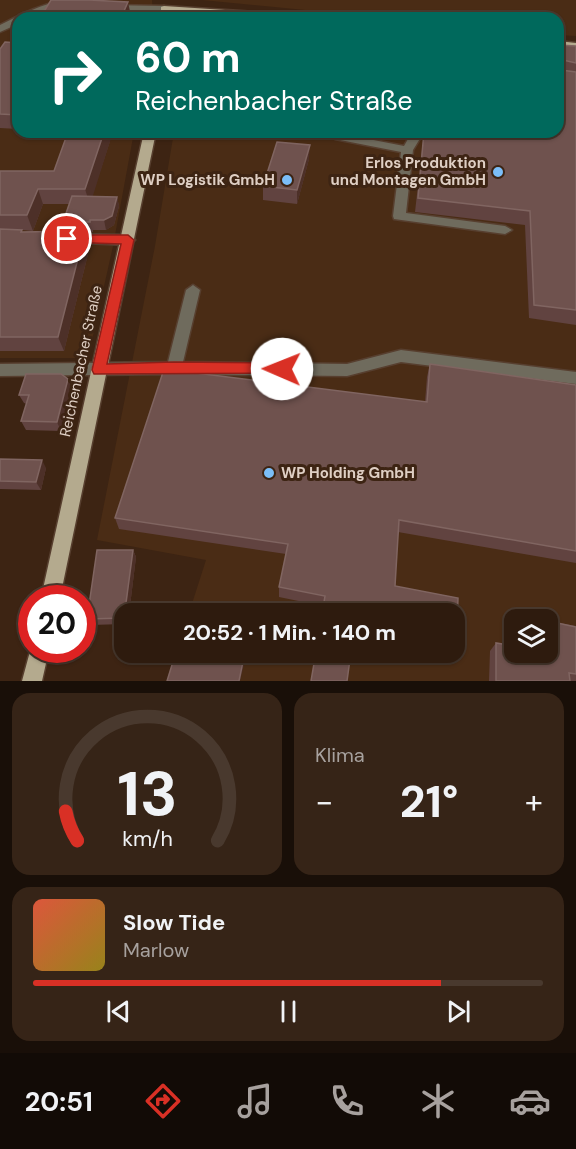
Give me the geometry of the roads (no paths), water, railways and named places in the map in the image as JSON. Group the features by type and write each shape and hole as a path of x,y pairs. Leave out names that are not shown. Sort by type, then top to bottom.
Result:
{"main road":[{"path":"164,9 210,12"},
{"name":"Reichenbacher Straße","path":"53,585 149,138"},
{"path":"33,681 36,663"}],"lane":[{"path":"35,12 59,3 78,4"},
{"path":"105,6 164,9"},
{"path":"344,138 407,150"},
{"path":"414,138 407,150 399,216 505,230"},
{"path":"49,239 128,240"},
{"path":"174,368 193,290"},
{"path":"0,370 174,368 347,370 401,356 576,378"}],"place":[{"name":"Erlos Produktion und Montagen GmbH","path":"498,172"},
{"name":"WP Logistik GmbH","path":"287,180"},
{"name":"WP Holding GmbH","path":"269,473"}]}
